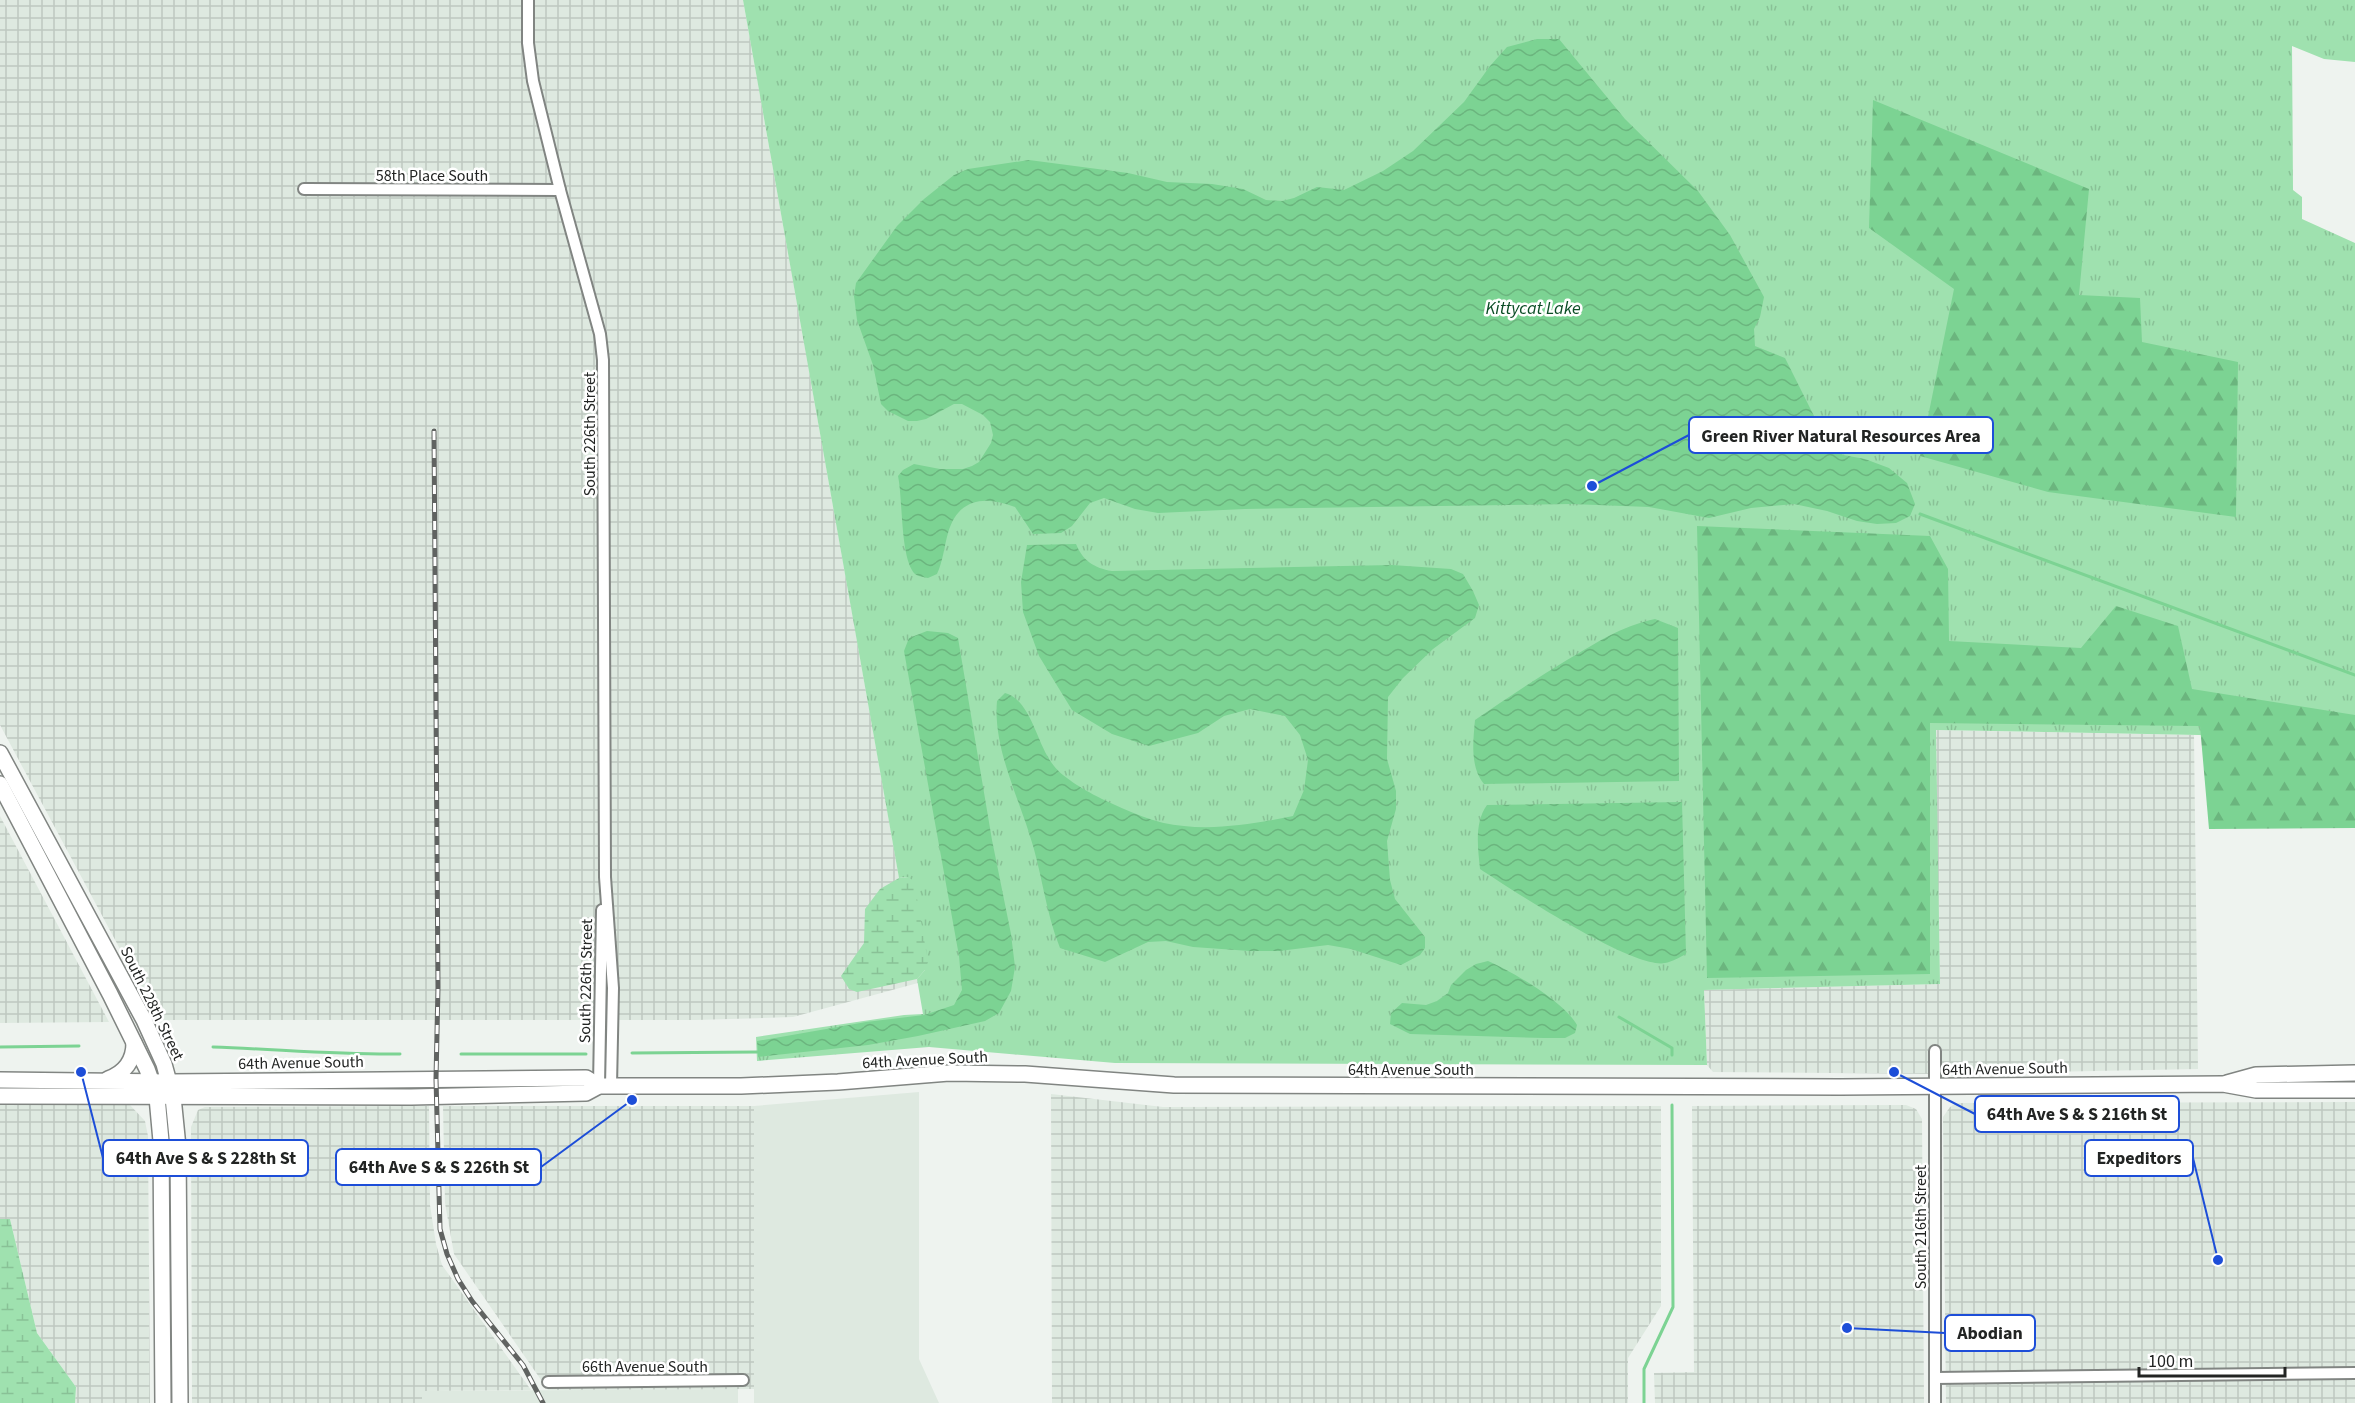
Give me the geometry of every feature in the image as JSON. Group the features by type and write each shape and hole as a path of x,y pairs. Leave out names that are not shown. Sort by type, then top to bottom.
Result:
{"street":[{"name":"South 226th Street","path":"528,0 528,43 533,81 560,190 600,334 603,360 605,877 600,948 605,1086"},
{"name":"58th Place South","path":"304,189 560,190"},
{"name":"South 228th Street","path":"0,753 144,1020 171,1089 178,1147 180,1403"},
{"name":"South 228th Street","path":"0,784 134,1043 157,1097 161,1141 163,1403"},
{"path":"106,1080 114,1077 129,1065 134,1043"},
{"name":"South 216th Street","path":"1935,1051 1935,1403"},
{"name":"64th Avenue South","path":"0,1080 152,1081 171,1089 586,1078 605,1086 750,1086 838,1082 949,1072 1025,1074 1174,1085 1935,1087 2223,1084 2256,1090 2355,1090"},
{"name":"64th Avenue South","path":"2223,1084 2256,1075 2355,1073"},
{"name":"64th Avenue South","path":"0,1096 157,1097 171,1089"},
{"path":"1935,1378 2355,1373"},
{"name":"66th Avenue South","path":"548,1382 743,1380"}],"shaded area":[{"path":"0,0 743,0 899,877 925,970 917,979 918,983 793,1017 696,1020 158,1020 0,725"},
{"path":"1935,730 2194,735 2198,1069 1943,1074 1713,1072 1707,1065 1704,990 1940,984"},
{"path":"0,816 109,1022 0,1023"},
{"path":"919,1092 919,1359 939,1403 754,1403 754,1106"},
{"path":"1051,1094 1163,1107 1661,1106 1661,1306 1628,1358 1628,1403 1052,1403"},
{"path":"2355,1102 2355,1403 1946,1403 1943,1117 1950,1107 1956,1103"},
{"path":"0,1105 130,1105 145,1121 148,1136 150,1403 75,1403 76,1387 37,1333 10,1219 0,1219"},
{"path":"1906,1105 1916,1109 1922,1119 1924,1403 1655,1403 1654,1373 1694,1372 1692,1106"},
{"path":"429,1106 430,1205 442,1265 531,1390 422,1391 422,1403 192,1403 191,1127 198,1110 205,1107"},
{"path":"443,1106 754,1106 754,1389 548,1390 454,1254 445,1203"},
{"path":"738,1389 738,1403 422,1403 422,1391"}],"green space":[{"path":"743,0 2355,0 2355,62 2324,59 2292,46 2293,190 2302,197 2302,219 2355,243 2355,738 1936,730 1940,984 1704,990 1707,1065 1115,1063 929,1047 757,1061 756,1037 923,1014 917,979 925,970 908,877 899,878"},
{"path":"1873,100 2089,189 2079,295 2140,298 2142,342 2238,362 2236,517 2048,492 1920,456 1954,289 1869,228"},
{"path":"1697,526 1930,536 1948,569 1949,641 2081,648 2116,606 2178,626 2192,689 2355,715 2355,828 2209,829 2200,726 1930,723 1930,974 1707,978"},
{"path":"908,877 914,881 928,962 925,970 917,979 857,992 849,989 841,976 864,943 865,909 880,889 899,878"},
{"path":"0,1219 10,1219 37,1333 76,1387 75,1403 0,1403"}],"water":[{"name":"Kittycat Lake","path":"1537,39 1559,39 1625,119 1698,191 1730,235 1764,297 1760,317 1754,329 1755,346 1785,358 1824,436 1843,455 1865,459 1889,468 1907,483 1915,504 1910,516 1896,523 1877,524 1794,504 1751,508 1709,518 1649,507 1571,504 1245,509 1158,513 1135,509 1104,498 1090,503 1072,526 1061,533 1033,534 1015,507 1004,503 983,501 974,502 958,512 948,533 937,574 928,578 915,574 910,566 904,542 898,476 914,464 940,469 963,469 972,466 979,462 991,443 993,435 990,422 983,415 962,404 954,404 926,419 908,421 888,411 881,404 873,365 857,320 854,296 856,283 897,226 924,199 954,175 968,169 1029,160 1128,173 1167,182 1212,184 1243,189 1266,200 1282,201 1294,198 1317,187 1344,190 1383,171 1413,151 1464,102 1507,47"},
{"path":"1076,544 1090,563 1112,571 1392,565 1451,569 1463,574 1479,605 1475,618 1433,649 1403,678 1388,697 1387,759 1396,791 1396,809 1387,841 1390,880 1395,899 1425,937 1425,948 1420,955 1401,965 1351,949 1328,945 1279,951 1250,951 1193,947 1166,941 1148,942 1105,962 1060,948 1033,847 998,734 997,701 1005,693 1022,705 1048,757 1063,775 1102,799 1163,823 1197,827 1225,826 1293,816 1304,790 1308,760 1300,735 1285,716 1250,709 1224,716 1198,733 1149,746 1112,734 1072,710 1039,656 1023,612 1021,582 1027,545"},
{"path":"1655,619 1678,628 1679,781 1484,784 1474,762 1475,720 1599,641 1630,626"},
{"path":"927,631 948,633 958,638 992,840 1011,934 1015,967 1011,991 999,1013 985,1021 868,1045 758,1057 757,1041 866,1022 924,1015 954,1005 962,990 959,956 904,651 909,638"},
{"path":"1682,802 1686,954 1670,962 1649,962 1601,942 1480,869 1479,828 1487,805"},
{"path":"1488,961 1523,980 1561,1006 1577,1025 1575,1033 1565,1038 1410,1034 1390,1024 1391,1013 1402,1003 1426,1005 1437,1001 1448,993 1451,985 1466,970"}],"waterway":[{"path":"1920,514 2355,675"},
{"path":"1619,1017 1672,1048 1672,1055"},
{"path":"0,1047 79,1046"},
{"path":"213,1047 400,1054"},
{"path":"632,1053 757,1052"},
{"path":"461,1054 586,1054"},
{"path":"1644,1403 1644,1369 1673,1307 1672,1105"}],"railway":[{"path":"434,431 438,987 436,1079 440,1229 447,1254 458,1279 472,1301 523,1365 543,1403"}],"place":[{"name":"Green River Natural Resources Area","path":"1592,486"},
{"name":"64th Ave S & S 228th St","path":"81,1072"},
{"name":"64th Ave S & S 216th St","path":"1894,1072"},
{"name":"64th Ave S & S 226th St","path":"632,1100"},
{"name":"Expeditors","path":"2218,1260"},
{"name":"Abodian","path":"1847,1328"}]}
